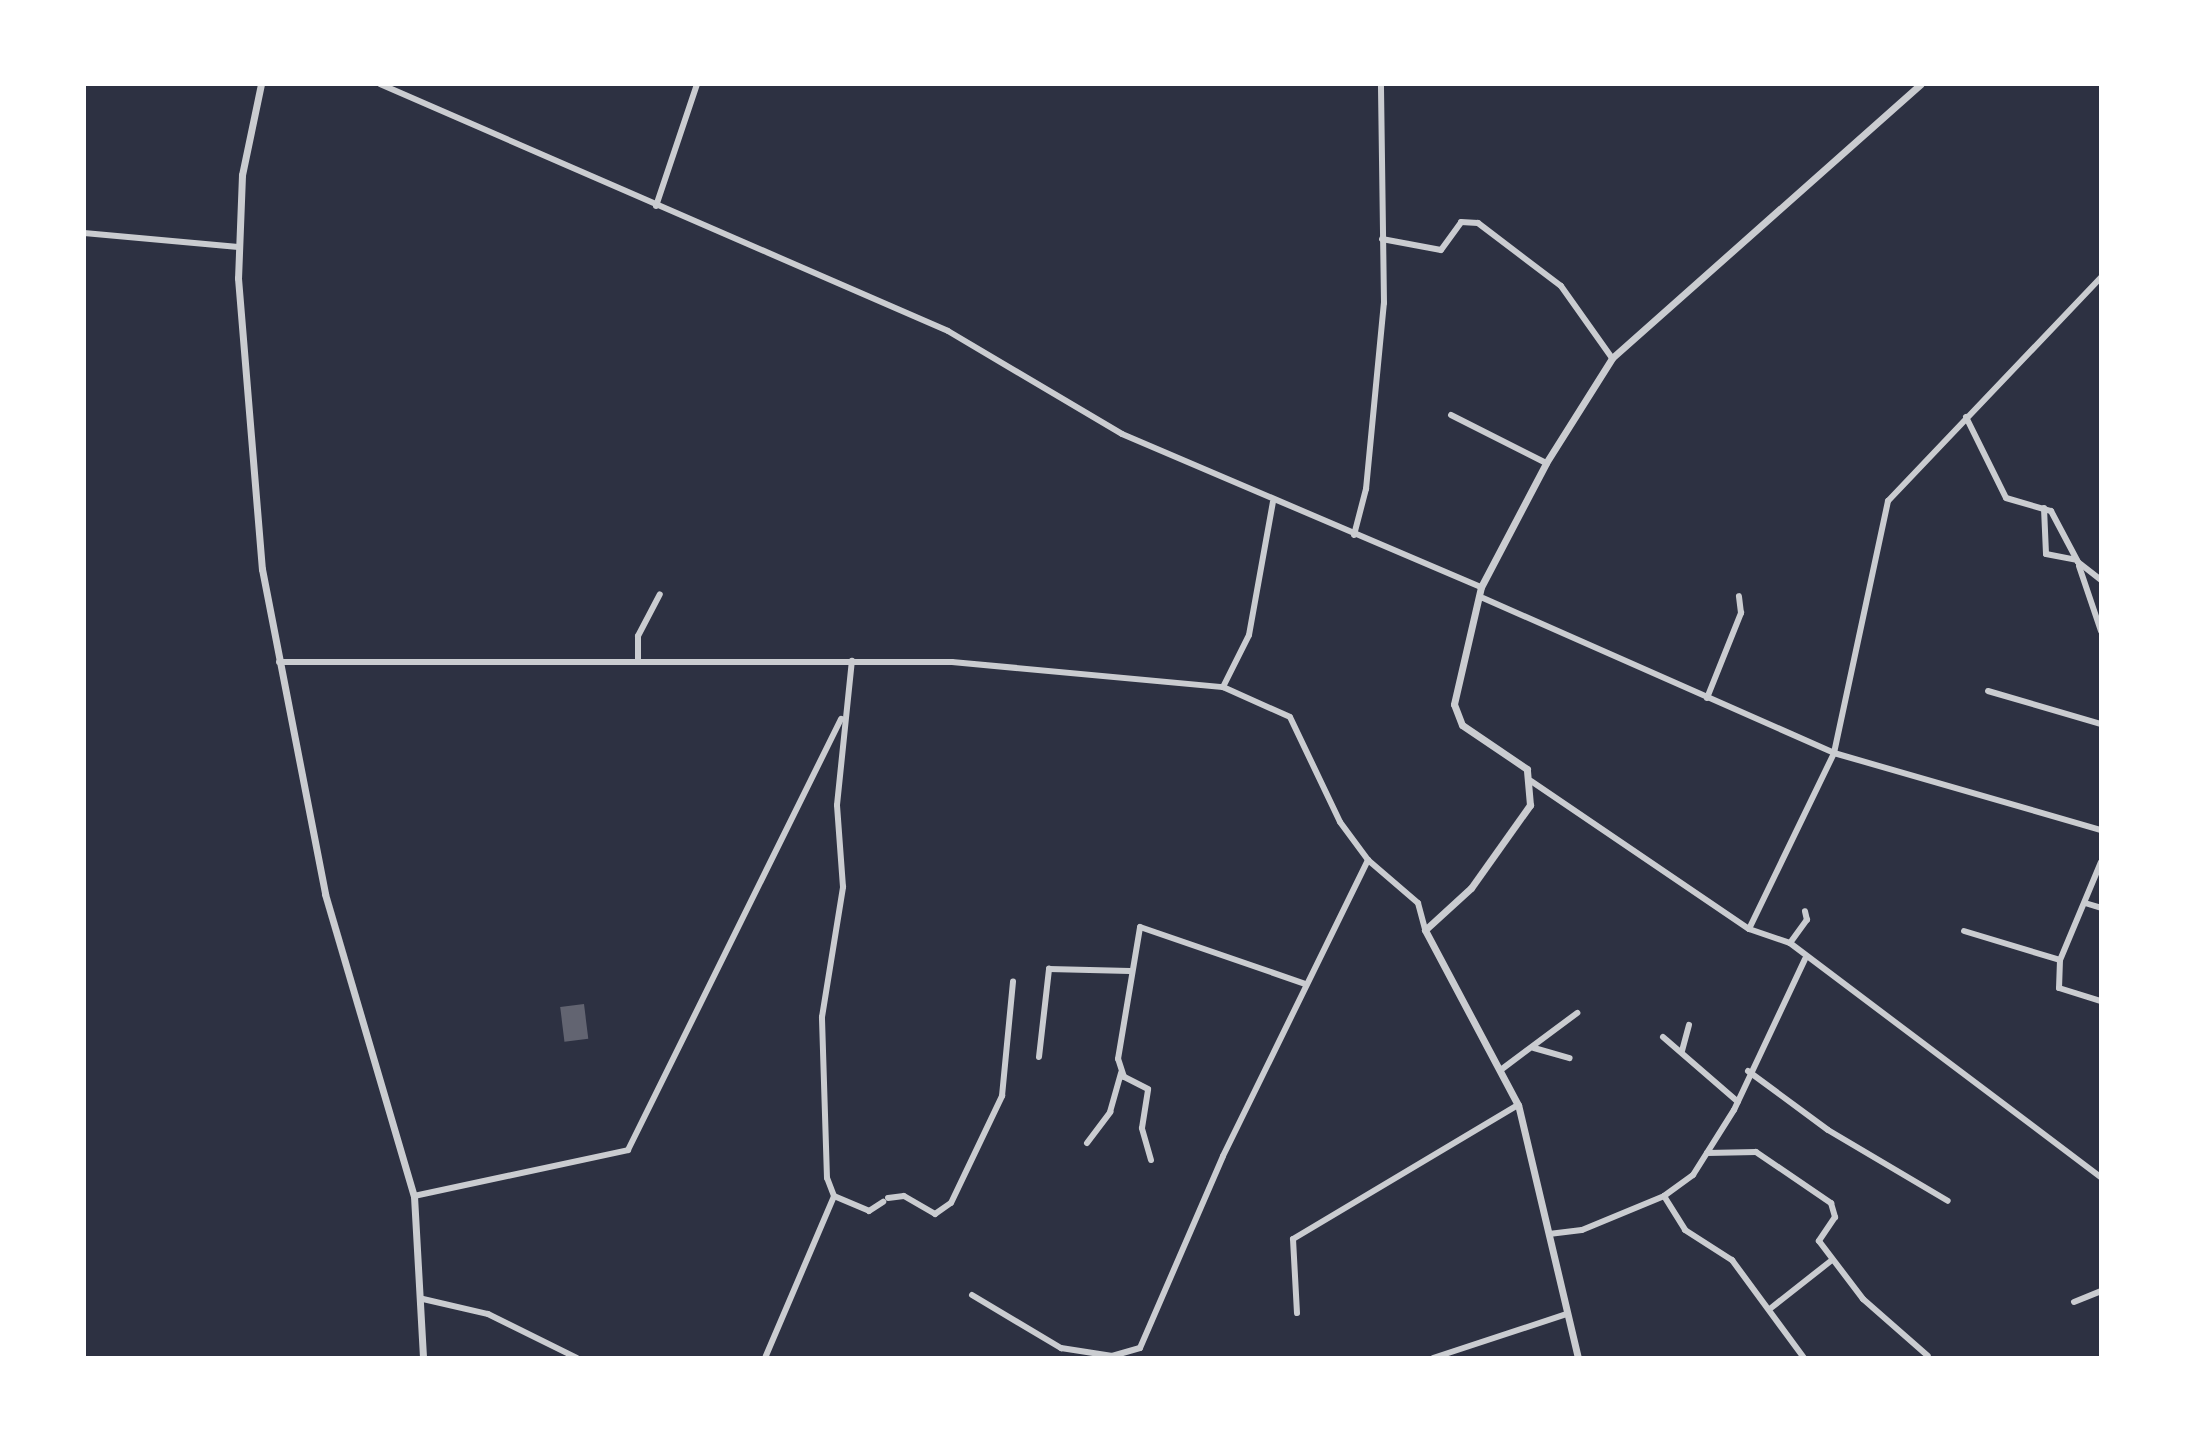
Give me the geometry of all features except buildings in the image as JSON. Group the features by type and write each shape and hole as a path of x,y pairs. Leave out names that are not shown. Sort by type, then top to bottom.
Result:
{"street":[{"path":"380,84 948,331 1122,434 1273,502 1481,587"},
{"path":"656,206 697,84"},
{"path":"1354,535 1366,489 1384,303 1381,84"},
{"path":"1425,930 1516,831 1530,805 1531,781 1527,769 1456,714 1483,598 1481,587 1546,463 1612,358 1921,84"},
{"path":"259,85 242,175 238,247 262,569 325,894 414,1196 423,1299 423,1358"},
{"path":"1382,239 1441,250 1461,222 1478,223 1561,286 1612,358"},
{"path":"84,233 238,247"},
{"path":"1749,929 1834,753 1888,501 2101,277"},
{"path":"1451,415 1546,463"},
{"path":"1966,417 2006,498 2044,508 2077,561 2101,631"},
{"path":"1223,687 1249,635 1273,502"},
{"path":"2044,508 2046,554 2077,561 2101,580"},
{"path":"638,659 638,636 660,594"},
{"path":"1707,698 1741,613 1739,596"},
{"path":"1483,598 1834,753 2101,830"},
{"path":"279,662 638,659 952,662 1223,687 1290,717 1340,822 1368,860 1418,903 1425,930 1502,1069 1518,1105 1578,1358"},
{"path":"765,1358 834,1196 827,1178 822,1017 843,887 837,805 843,714 852,661"},
{"path":"1988,691 2101,724"},
{"path":"414,1196 628,1150 843,714"},
{"path":"1531,781 1749,929 1790,943 1805,959 2101,1177"},
{"path":"972,1295 1061,1348 1112,1356 1140,1348 1306,984 1368,860"},
{"path":"2101,862 2060,960 2059,988 2101,1001"},
{"path":"2085,903 2101,908"},
{"path":"1790,943 1807,920 1805,911"},
{"path":"1087,1143 1110,1112 1121,1073 1130,971 1145,925 1306,984"},
{"path":"1964,931 2060,960"},
{"path":"1549,1234 1582,1230 1664,1196 1707,1153 1738,1102 1748,1071 1805,959"},
{"path":"1039,1057 1049,969 1130,971"},
{"path":"834,1196 869,1211 886,1200 904,1196 935,1214 951,1203 1002,1096 1013,982"},
{"path":"1502,1069 1577,1013"},
{"path":"1682,1051 1689,1025"},
{"path":"1663,1037 1738,1102"},
{"path":"1534,1048 1570,1058"},
{"path":"1748,1071 1828,1130 1948,1201"},
{"path":"1121,1073 1148,1089 1142,1128 1151,1160"},
{"path":"1297,1313 1293,1239 1518,1105"},
{"path":"1707,1153 1756,1152 1831,1203 1835,1217 1819,1238 1832,1260 1863,1299 1928,1356"},
{"path":"1664,1196 1685,1230 1732,1260 1771,1308 1804,1358"},
{"path":"1771,1308 1832,1260"},
{"path":"2074,1302 2101,1291"},
{"path":"423,1299 488,1314 577,1358"},
{"path":"1433,1358 1567,1314"}]}
